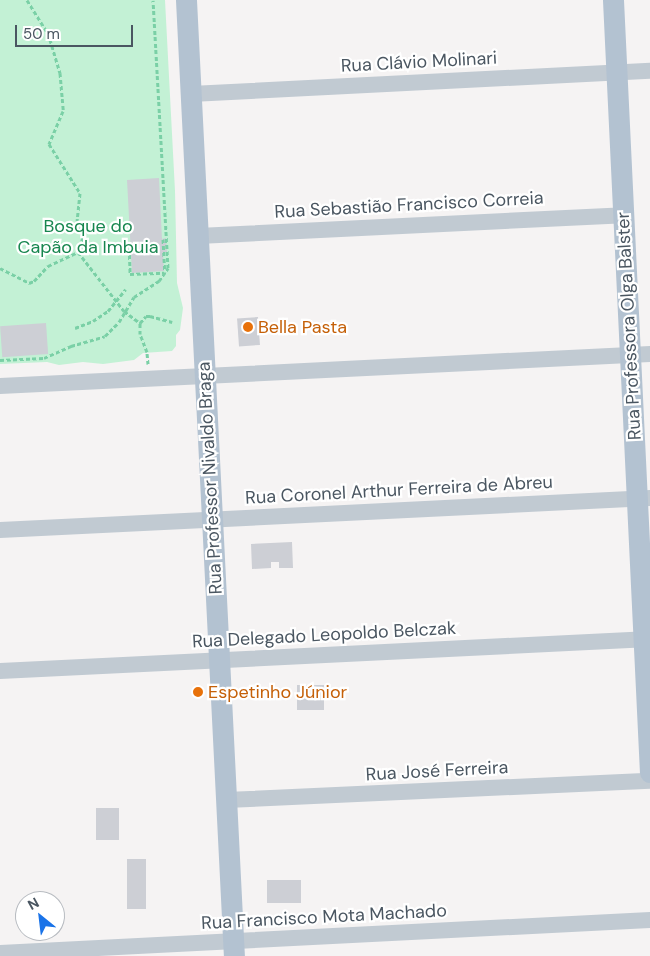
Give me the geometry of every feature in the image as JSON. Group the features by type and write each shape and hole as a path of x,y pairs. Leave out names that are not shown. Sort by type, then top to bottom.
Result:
{"main road":[{"name":"Rua Professor Nivaldo Braga","path":"186,0 234,949"},
{"name":"Rua Professora Olga Balster","path":"613,0 623,215 640,354 650,772"}],"street":[{"name":"Rua Clávio Molinari","path":"190,94 650,70"},
{"name":"Rua Sebastião Francisco Correia","path":"198,236 623,215"},
{"path":"0,386 640,354"},
{"name":"Rua Coronel Arthur Ferreira de Abreu","path":"0,530 643,498"},
{"name":"Rua Delegado Leopoldo Belczak","path":"0,671 647,639"},
{"name":"Rua José Ferreira","path":"226,800 650,781"},
{"name":"Rua Francisco Mota Machado","path":"0,953 234,949 650,920"}],"path":[{"path":"0,268 29,283 34,281 48,266 78,252 83,237 77,221 80,193 49,144 63,111 60,73 48,33 27,0"},
{"path":"0,360 44,358 71,346 94,340 112,331 134,297 158,281 165,273 168,263 153,0"},
{"path":"163,239 165,273"},
{"path":"129,242 130,274 165,273"},
{"path":"78,252 124,311 140,322"},
{"path":"74,328 93,321 108,311 126,289"},
{"path":"140,322 150,316 172,322"},
{"path":"140,322 140,334 147,352 148,365"}],"green space":[{"name":"Bosque do Capão da Imbuia","path":"0,0 165,0 175,191 177,283 183,308 180,330 176,335 176,346 172,351 143,353 134,360 103,364 83,362 59,365 47,362 0,364"}],"building":[{"path":"159,178 162,239 166,238 167,252 163,252 164,271 132,273 127,180"},
{"name":"Bella Pasta","path":"258,317 260,345 239,346 237,318"},
{"path":"46,323 48,354 2,357 0,326"},
{"path":"292,542 293,568 279,568 279,562 271,562 271,568 252,569 251,544"},
{"path":"297,685 324,685 324,710 297,710"},
{"path":"96,808 119,808 119,840 96,840"},
{"path":"127,859 146,859 146,909 127,909"},
{"path":"267,880 301,880 301,903 267,903"}],"place":[{"name":"Bella Pasta","path":"248,327"},
{"name":"Espetinho Júnior","path":"198,692"}]}
